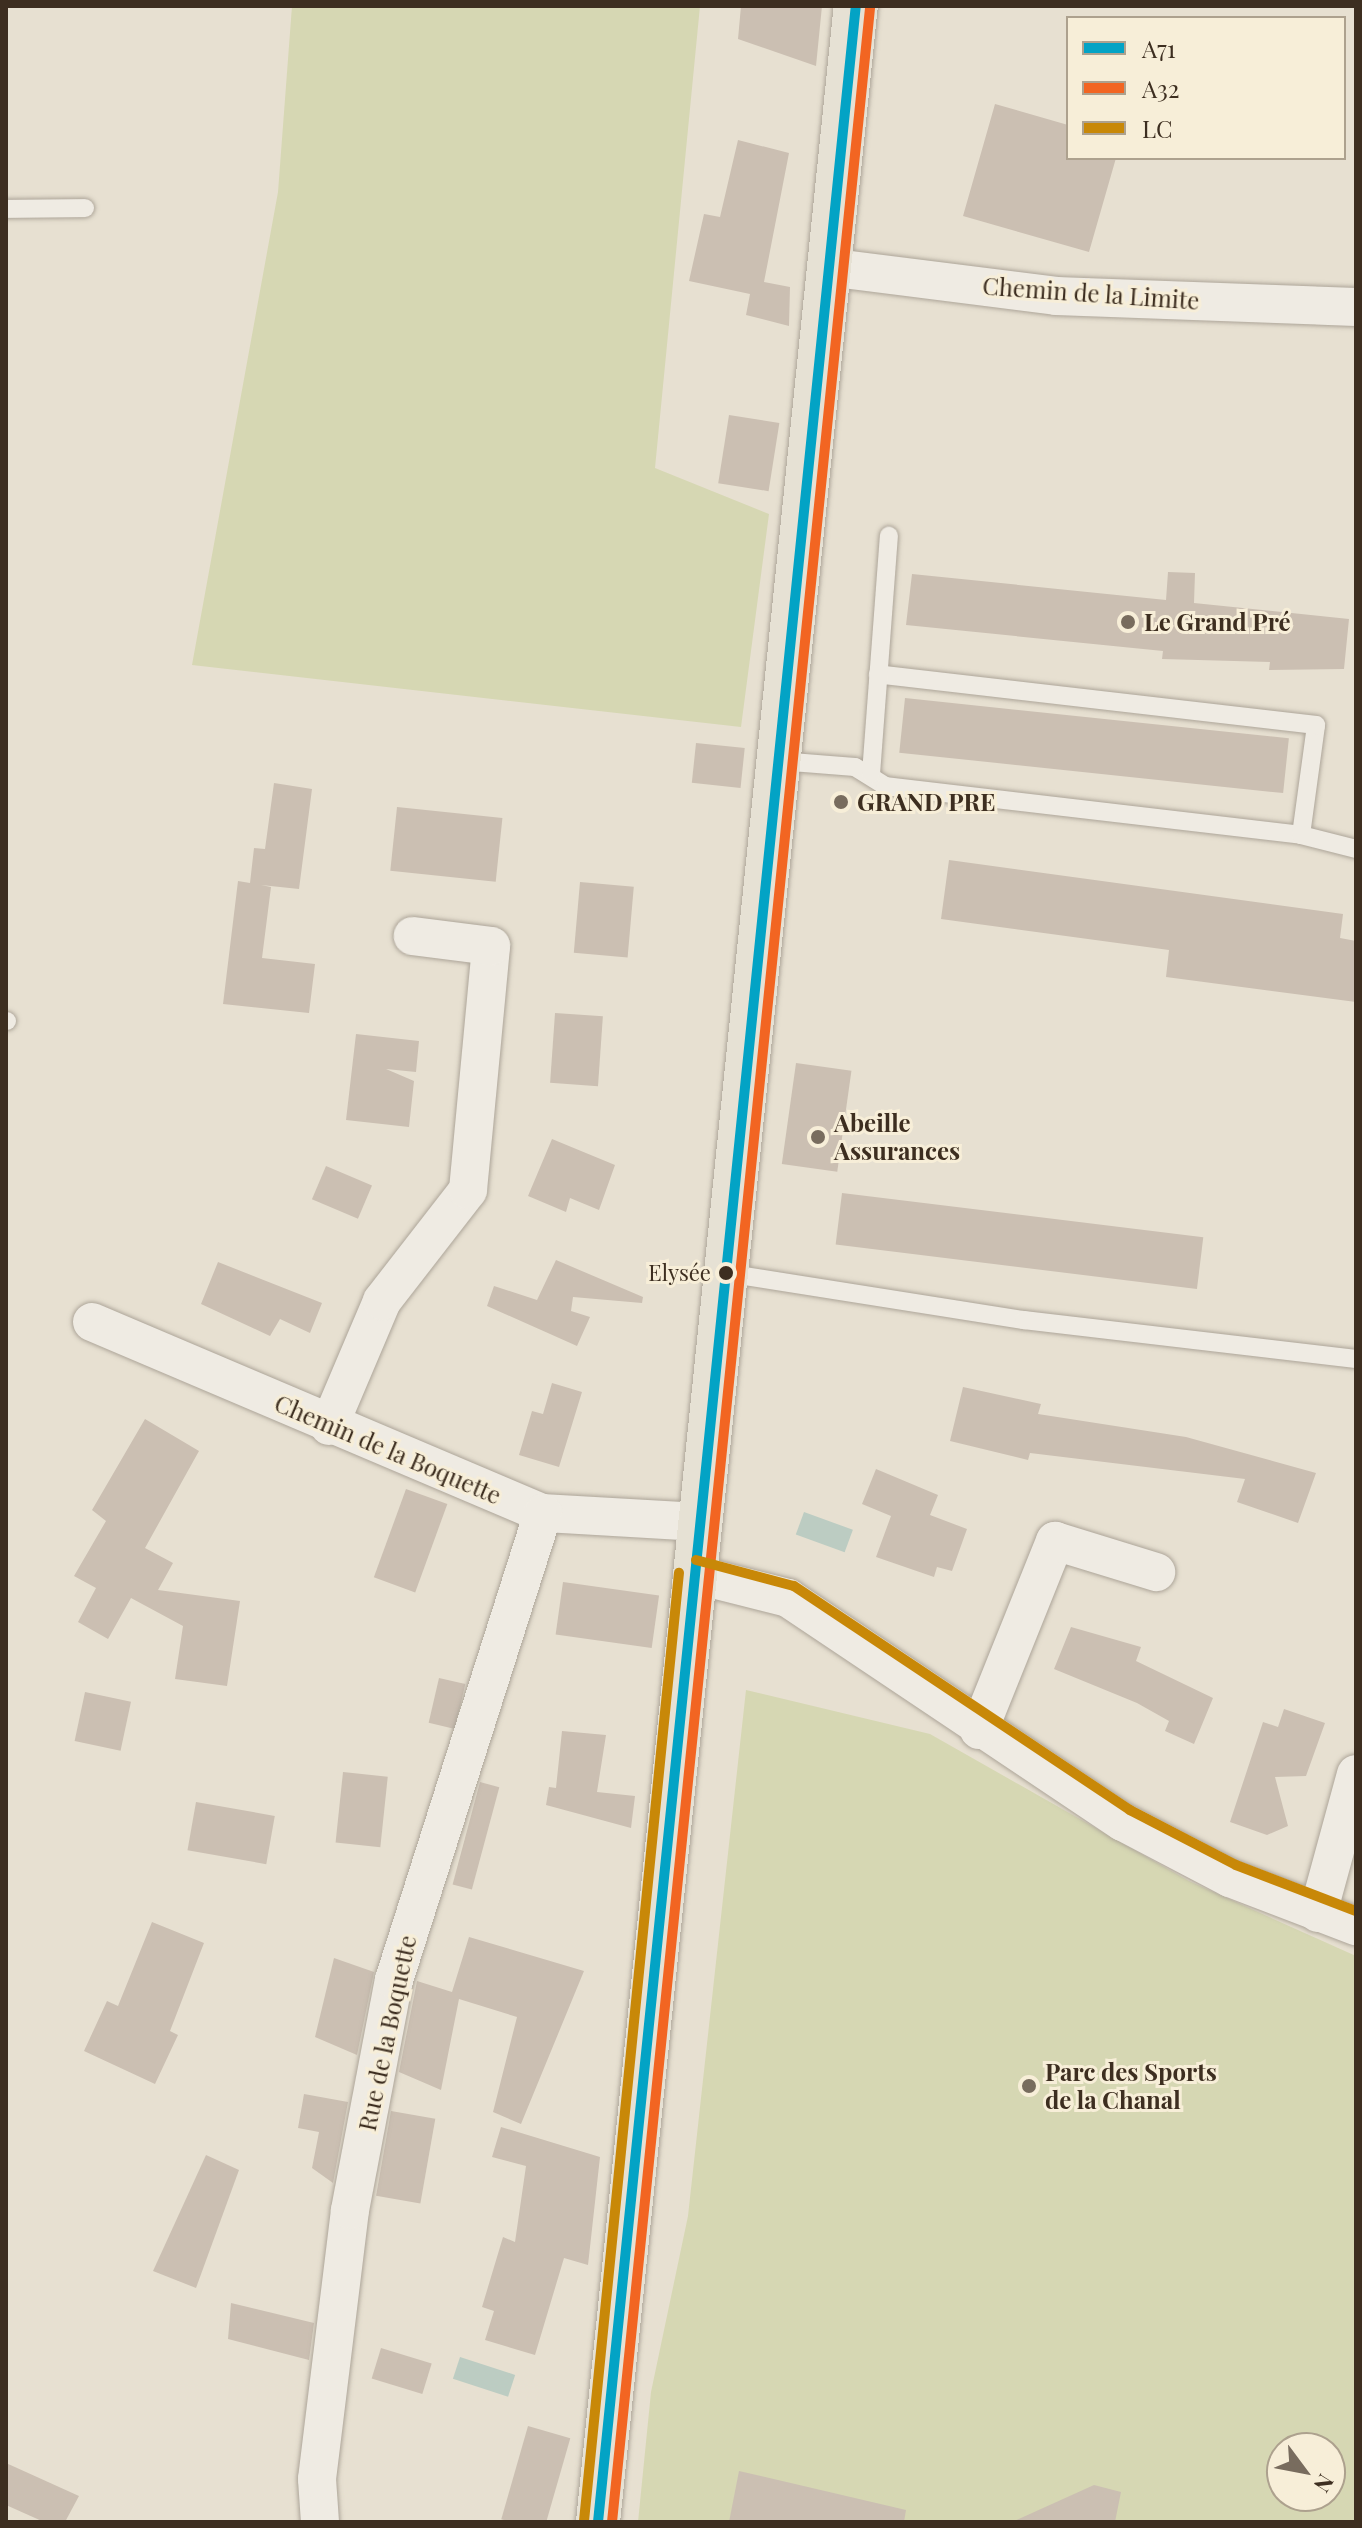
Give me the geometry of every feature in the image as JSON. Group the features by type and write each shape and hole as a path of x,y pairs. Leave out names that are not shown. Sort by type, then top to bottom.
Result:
{"main road":[{"path":"598,2522 723,1272 856,6"}],"street":[{"name":"Chemin de la Limite","path":"827,267 1056,296 1356,307"},
{"path":"329,1426 382,1301 468,1190 491,946 413,936"},
{"name":"Chemin de la Boquette","path":"92,1322 329,1426 543,1513 698,1522"},
{"name":"Rue de la Boquette","path":"320,2522 317,2479 350,2210 394,1980 543,1513"},
{"path":"979,1730 1055,1541 1156,1572"},
{"path":"693,1574 788,1598 842,1628 979,1730 1123,1822 1318,1913 1356,1926"},
{"path":"1318,1913 1356,1774"}],"lane":[{"path":"6,209 85,208"},
{"path":"871,774 889,536"},
{"path":"878,674 1316,725 1301,835"},
{"path":"776,760 871,774 885,786 1301,835 1356,849"},
{"path":"723,1272 1024,1320 1356,1359"}],"green space":[{"path":"292,6 700,6 655,468 769,514 741,727 192,665 278,192"},
{"name":"Parc des Sports de la Chanal","path":"746,1690 930,1734 1189,1881 1356,1956 1356,2522 638,2522 651,2392 688,2216"}],"shaded area":[{"path":"804,1512 853,1530 845,1552 796,1535"},
{"path":"460,2357 515,2375 508,2397 453,2379"}],"building":[{"path":"741,6 822,6 816,66 738,39"},
{"path":"995,104 1066,124 1066,160 1115,160 1089,252 963,216"},
{"path":"738,140 789,153 764,282 790,287 789,326 746,315 750,294 689,281 704,214 720,217"},
{"path":"729,415 779,423 769,491 718,483"},
{"name":"Le Grand Pré","path":"1168,572 1195,573 1194,603 1349,619 1344,669 1269,670 1270,662 1162,659 1163,651 906,625 912,574 1166,600"},
{"path":"905,698 1289,738 1283,793 899,753"},
{"path":"696,743 745,748 741,788 692,783"},
{"path":"274,783 312,789 299,889 261,885 271,887 262,958 315,964 309,1013 223,1004 238,881 250,883 254,848 265,849"},
{"path":"397,807 502,818 496,882 390,871"},
{"path":"949,860 1343,914 1340,938 1356,941 1356,1002 1166,977 1169,950 941,919"},
{"path":"580,882 634,887 628,957 574,953"},
{"path":"555,1013 603,1016 598,1086 550,1083"},
{"path":"356,1034 419,1041 416,1072 386,1069 414,1081 409,1127 346,1120"},
{"path":"796,1063 851,1071 837,1172 782,1164"},
{"path":"552,1139 615,1165 599,1210 570,1198 566,1212 528,1196"},
{"path":"326,1166 372,1186 358,1219 312,1199"},
{"path":"842,1193 1203,1237 1197,1289 836,1245"},
{"path":"556,1260 643,1297 642,1303 573,1297 571,1311 590,1317 577,1346 487,1306 494,1286 537,1300"},
{"path":"218,1262 322,1303 310,1333 280,1319 270,1336 201,1304"},
{"path":"552,1383 582,1392 559,1467 519,1455 532,1411 543,1414"},
{"path":"963,1387 1041,1404 1038,1414 1186,1437 1316,1473 1298,1523 1237,1502 1245,1479 1030,1453 1028,1460 950,1441"},
{"path":"145,1419 199,1451 145,1548 173,1563 158,1590 240,1601 227,1686 175,1679 183,1626 131,1598 108,1639 78,1622 96,1588 74,1576 106,1521 92,1510"},
{"path":"876,1469 938,1495 930,1515 967,1529 952,1571 937,1567 934,1577 876,1557 891,1516 862,1504"},
{"path":"406,1489 447,1504 415,1592 374,1577"},
{"path":"563,1582 659,1595 652,1648 556,1634"},
{"path":"1071,1627 1141,1647 1136,1661 1213,1698 1194,1744 1165,1731 1169,1721 1137,1703 1054,1669"},
{"path":"439,1678 465,1684 455,1729 429,1723"},
{"path":"85,1692 131,1702 121,1751 75,1741"},
{"path":"1284,1709 1325,1723 1306,1776 1275,1777 1288,1826 1267,1835 1230,1822 1263,1722 1278,1727"},
{"path":"562,1731 606,1735 597,1792 635,1796 631,1828 546,1805 549,1787 556,1788"},
{"path":"343,1772 388,1777 380,1847 336,1843"},
{"path":"480,1782 499,1787 472,1890 453,1884"},
{"path":"196,1802 275,1816 266,1864 187,1850"},
{"path":"152,1922 204,1943 170,2031 178,2035 155,2084 84,2051 107,2001 118,2006"},
{"path":"469,1937 584,1971 521,2124 493,2112 517,2017 459,1999 441,2090 399,2072 417,1981 452,1992"},
{"path":"334,1958 374,1972 357,2055 315,2037"},
{"path":"304,2094 348,2102 333,2183 312,2168 319,2132 298,2128"},
{"path":"391,2111 435,2119 420,2204 376,2196"},
{"path":"501,2127 600,2157 588,2265 564,2258 535,2355 485,2340 494,2311 482,2307 503,2237 515,2242 526,2166 492,2157"},
{"path":"206,2155 239,2170 196,2288 153,2271"},
{"path":"231,2303 314,2323 309,2360 228,2339"},
{"path":"381,2348 432,2363 422,2394 372,2379"},
{"path":"528,2426 570,2438 546,2522 501,2519"},
{"path":"6,2463 79,2496 65,2522 44,2522 6,2505"},
{"path":"739,2471 906,2510 904,2522 729,2522"},
{"path":"1094,2485 1121,2492 1115,2522 1012,2522"}],"transit line":[{"name":"A71","path":"598,2522 856,6"},
{"name":"A32","path":"612,2522 870,7"},
{"name":"LC","path":"696,1560 794,1586 1130,1810 1236,1865 1356,1911"},
{"name":"LC","path":"584,2521 679,1573"}],"place":[{"name":"Le Grand Pré","path":"1128,622"},
{"name":"GRAND PRE","path":"841,802"},
{"name":"Abeille Assurances","path":"818,1137"},
{"name":"Elysée","path":"726,1273"},
{"name":"Parc des Sports de la Chanal","path":"1029,2086"}]}
